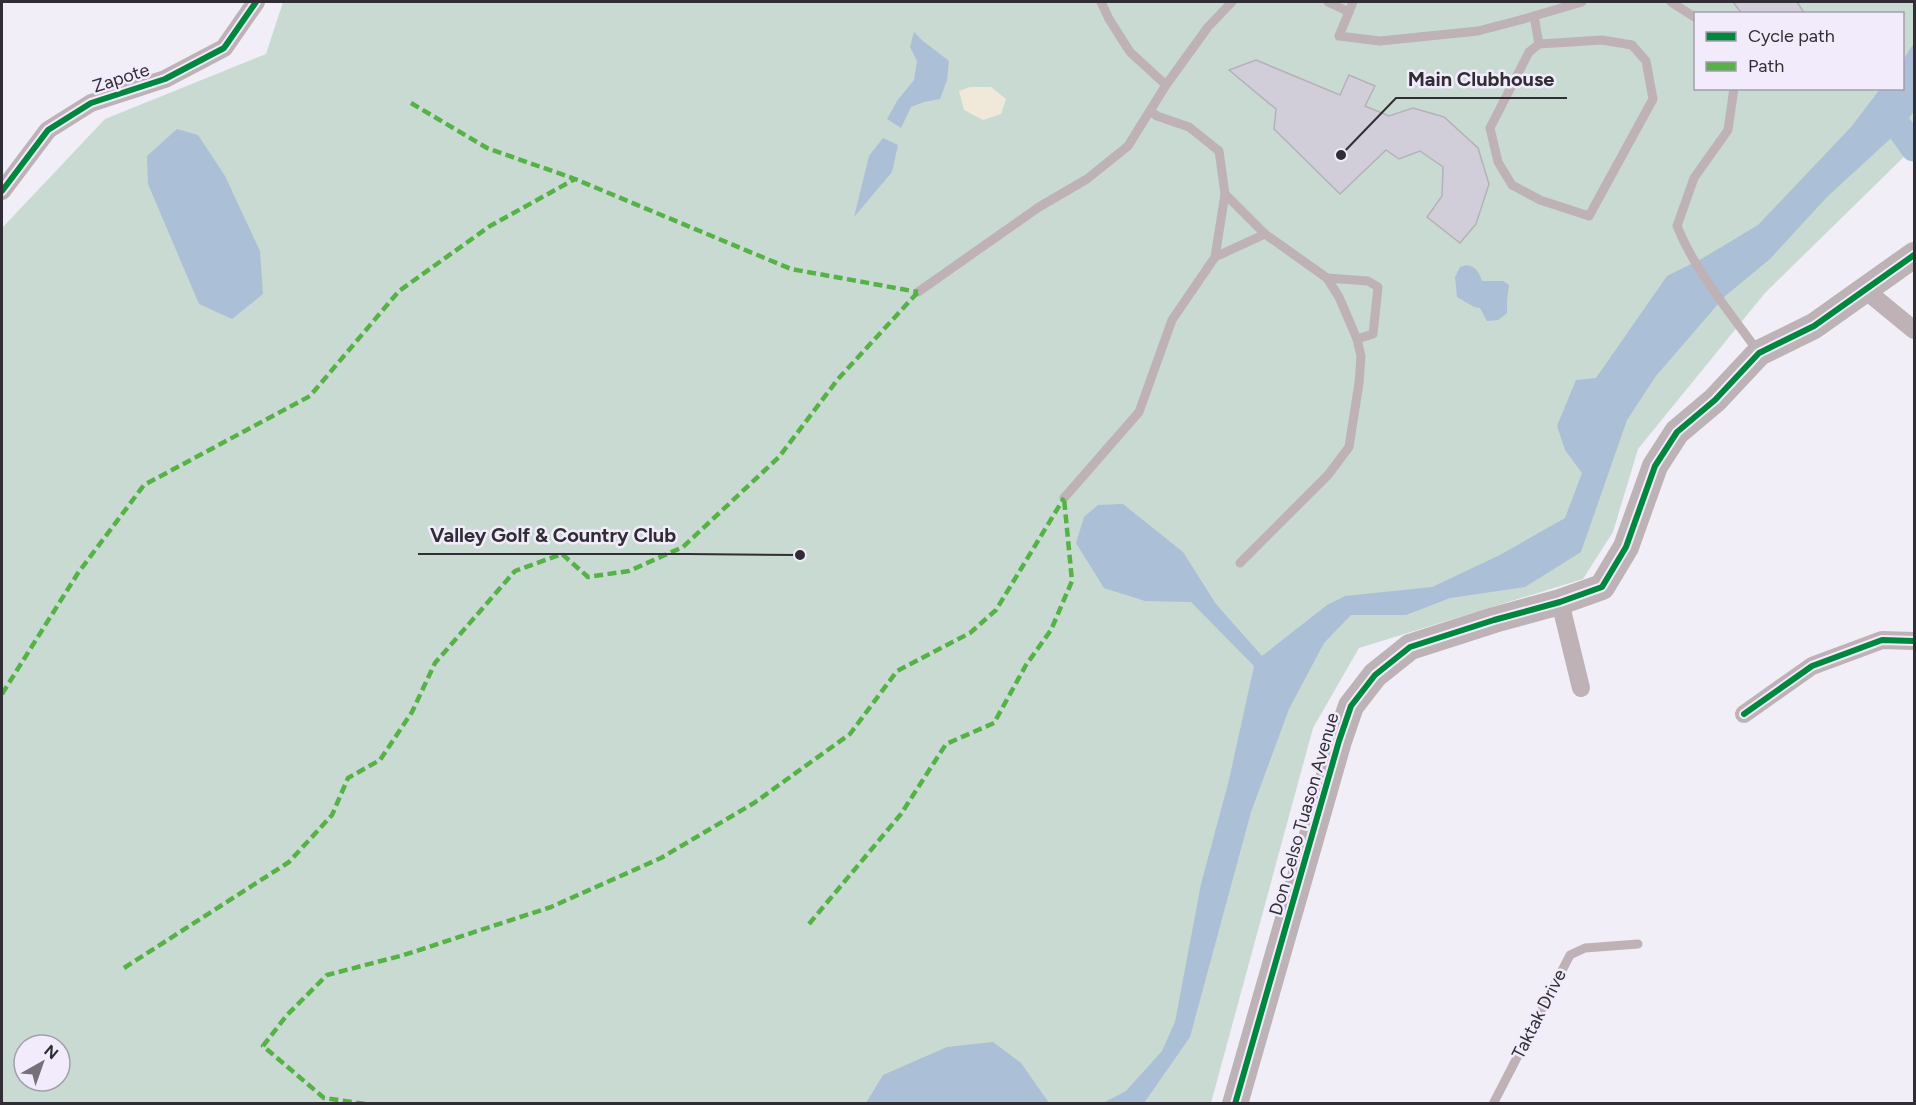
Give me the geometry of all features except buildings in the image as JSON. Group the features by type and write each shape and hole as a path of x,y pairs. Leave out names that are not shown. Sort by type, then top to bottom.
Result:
{"street":[{"name":"Zapote","path":"2,191 48,130 91,103 165,79 224,48 256,2"},
{"name":"Don Celso Tuason Avenue","path":"1235,1104 1351,706 1375,675 1410,647 1602,587 1626,547 1655,466 1677,432 1715,400 1759,352 1814,326 1914,255"},
{"path":"1864,289 1914,330"},
{"path":"1560,602 1581,688"},
{"path":"1744,714 1812,666 1881,640 1914,640"}],"lane":[{"path":"1101,2 1130,52 1166,85"},
{"path":"918,292 1039,207 1087,179 1128,146 1166,85 1208,27 1232,2"},
{"path":"1328,2 1349,12"},
{"path":"1353,2 1339,36 1380,41 1478,31 1582,2"},
{"path":"1671,2 1694,17"},
{"path":"1534,16 1539,44"},
{"path":"1602,40 1632,45 1646,61 1653,99 1589,216 1540,200 1512,185 1498,162 1490,128 1528,52 1539,44 1602,40"},
{"path":"1734,90 1728,130 1694,178 1677,226 1682,240 1725,309 1759,352"},
{"path":"1064,498 1139,412 1172,320 1215,257 1225,194 1219,151 1189,127 1150,111"},
{"path":"1225,194 1265,234 1327,278 1339,297 1357,339 1361,356 1349,447 1328,475 1240,563"},
{"path":"1215,257 1265,234"},
{"path":"1327,278 1368,281 1378,287 1373,334 1357,339"},
{"name":"Taktak Drive","path":"1493,1104 1570,955 1585,948 1638,944"}],"shaded area":[{"path":"283,2 1914,2 1914,147 1765,293 1638,449 1613,532 1583,579 1359,648 1313,728 1211,1103 2,1103 2,228 105,119 266,54"}],"sand":[{"path":"970,87 991,87 1006,99 1001,114 983,120 964,110 959,91"}],"water":[{"path":"914,32 949,61 947,80 940,99 911,107 901,128 887,119 897,101 914,80 917,61 910,47"},
{"path":"1914,43 1914,111 1901,129 1827,197 1770,259 1724,297 1656,376 1627,420 1581,552 1525,587 1450,598 1406,615 1351,615 1324,643 1289,709 1251,812 1190,1037 1144,1103 1103,1103 1126,1091 1162,1051 1175,1022 1201,884 1229,780 1254,666 1191,602 1145,601 1104,588 1076,543 1084,517 1098,505 1123,504 1183,552 1216,604 1262,656 1327,605 1345,596 1432,587 1500,555 1565,518 1582,473 1565,450 1557,426 1576,380 1596,378 1667,276 1703,258 1758,225 1851,127 1879,90 1904,90 1904,58"},
{"path":"177,129 198,135 225,176 260,251 263,294 232,319 199,304 148,184 147,156"},
{"path":"883,138 898,145 892,172 854,217 869,156"},
{"path":"1467,265 1477,270 1482,281 1503,281 1509,285 1507,313 1498,320 1487,321 1480,308 1457,297 1455,277 1460,267"},
{"path":"993,1042 1021,1063 1049,1103 866,1103 883,1075 947,1047"}],"waterway":[{"path":"1914,74 1891,116 1914,148"}],"marked path":[{"path":"411,103 487,148 575,179 791,269 918,292"},
{"path":"2,694 78,573 144,485 310,396 399,291 490,226 575,179"},
{"path":"124,968 289,862 332,815 348,778 380,760 412,712 435,663 515,571 562,554 588,577 629,571 683,547 779,457 838,379 918,292"},
{"path":"809,924 901,814 946,744 994,723 1026,665 1051,630 1072,581 1064,498"},
{"path":"365,1104 324,1098 263,1046 287,1015 327,975 404,955 551,907 661,858 754,803 850,734 897,671 970,633 996,610 1064,498"}],"cycle path":[{"path":"2,191 48,130 91,103 165,79 224,48 256,2"},
{"path":"1235,1104 1339,741 1351,706 1375,675 1410,647 1602,587 1626,547 1655,466 1677,432 1715,400 1759,353 1814,326 1914,255"},
{"path":"1744,714 1812,666 1882,640 1914,641"}],"place":[{"name":"Main Clubhouse","path":"1341,155"},
{"name":"Valley Golf & Country Club","path":"800,555"}]}
